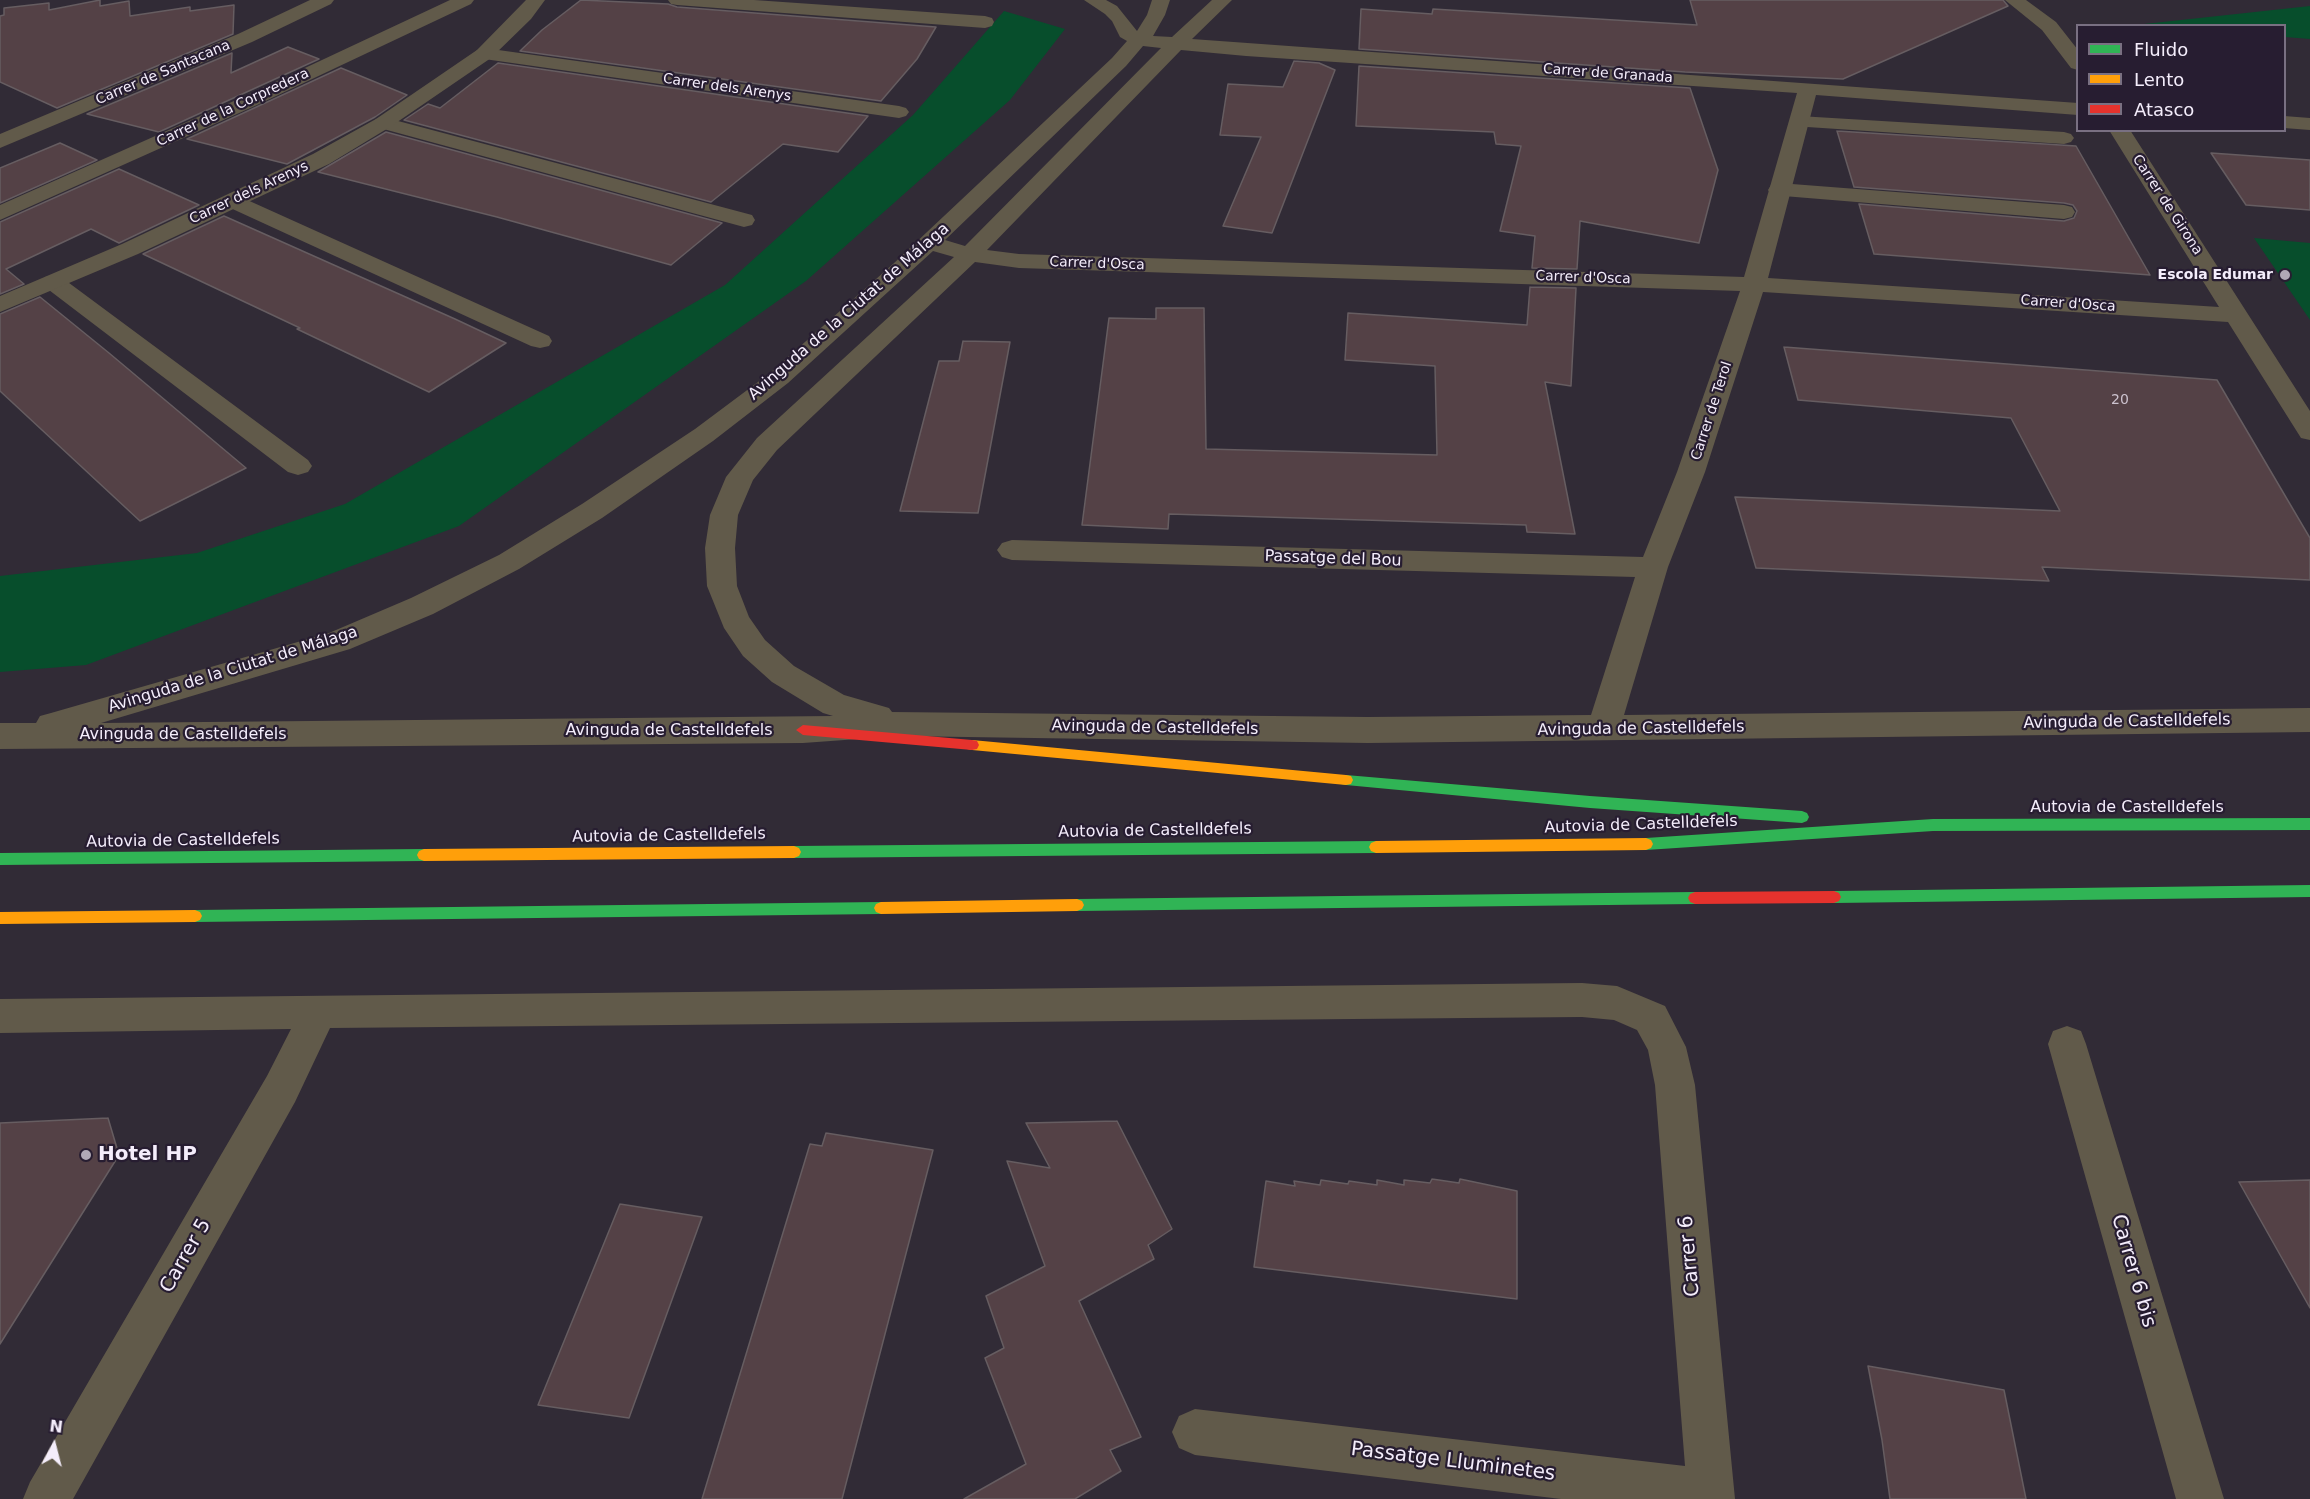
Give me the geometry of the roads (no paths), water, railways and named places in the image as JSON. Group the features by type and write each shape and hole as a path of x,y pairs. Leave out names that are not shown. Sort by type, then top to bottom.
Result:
{"highway":[{"path":"802,730 1590,802 1933,825"},
{"name":"Autovia de Castelldefels","path":"0,859 1656,844 1933,825 2310,824"},
{"path":"0,918 2310,891"}],"street":[{"name":"Carrer de Santacana","path":"0,142 245,38 325,0"},
{"name":"Carrer de la Corpredera","path":"0,213 250,101 465,0"},
{"name":"Carrer dels Arenys","path":"0,305 234,201 321,159 383,123 484,54 536,0"},
{"path":"677,0 985,22"},
{"path":"1092,0 1111,10 1120,19 1127,33 1138,40"},
{"name":"Avinguda de la Ciutat de Málaga","path":"7,736 339,641 422,606 509,562 592,511 704,435 760,393 930,243 1119,62 1156,15 1161,0"},
{"path":"900,724 834,704 783,674 754,648 735,620 722,586 720,548 724,515 740,477 767,444 970,254 1176,44 1223,0"},
{"path":"2014,0 2049,26 2076,61"},
{"name":"Carrer de Granada","path":"1138,40 2076,109"},
{"name":"Carrer dels Arenys","path":"484,54 899,112"},
{"name":"Carrer de Terol","path":"1603,729 1653,567 1691,472 1754,284 1808,88"},
{"path":"1798,122 2064,138"},
{"path":"2286,122 2310,124"},
{"path":"383,123 744,220"},
{"name":"Carrer de Girona","path":"2120,132 2310,432"},
{"path":"1779,190 2064,212"},
{"path":"234,201 540,341"},
{"name":"Carrer d'Osca","path":"930,243 970,254 1019,261 1754,284 2237,315"},
{"path":"53,282 298,466"},
{"name":"Passatge del Bou","path":"1012,550 1653,567"},
{"name":"Avinguda de Castelldefels","path":"7,736 802,730 900,724 1307,730 1603,729 2310,720"},
{"name":"Carrer 6","path":"319,1011 1582,1000 1617,1003 1651,1018 1667,1047 1675,1086 1711,1496"},
{"path":"0,1016 319,1011"},
{"name":"Carrer 5","path":"47,1499 281,1089 319,1011"},
{"name":"Carrer 6 bis","path":"2067,1044 2200,1499"},
{"name":"Passatge Lluminetes","path":"1195,1432 1711,1496"}],"place":[{"name":"Escola Edumar","path":"2285,275"},
{"name":"Hotel HP","path":"86,1155"}]}
